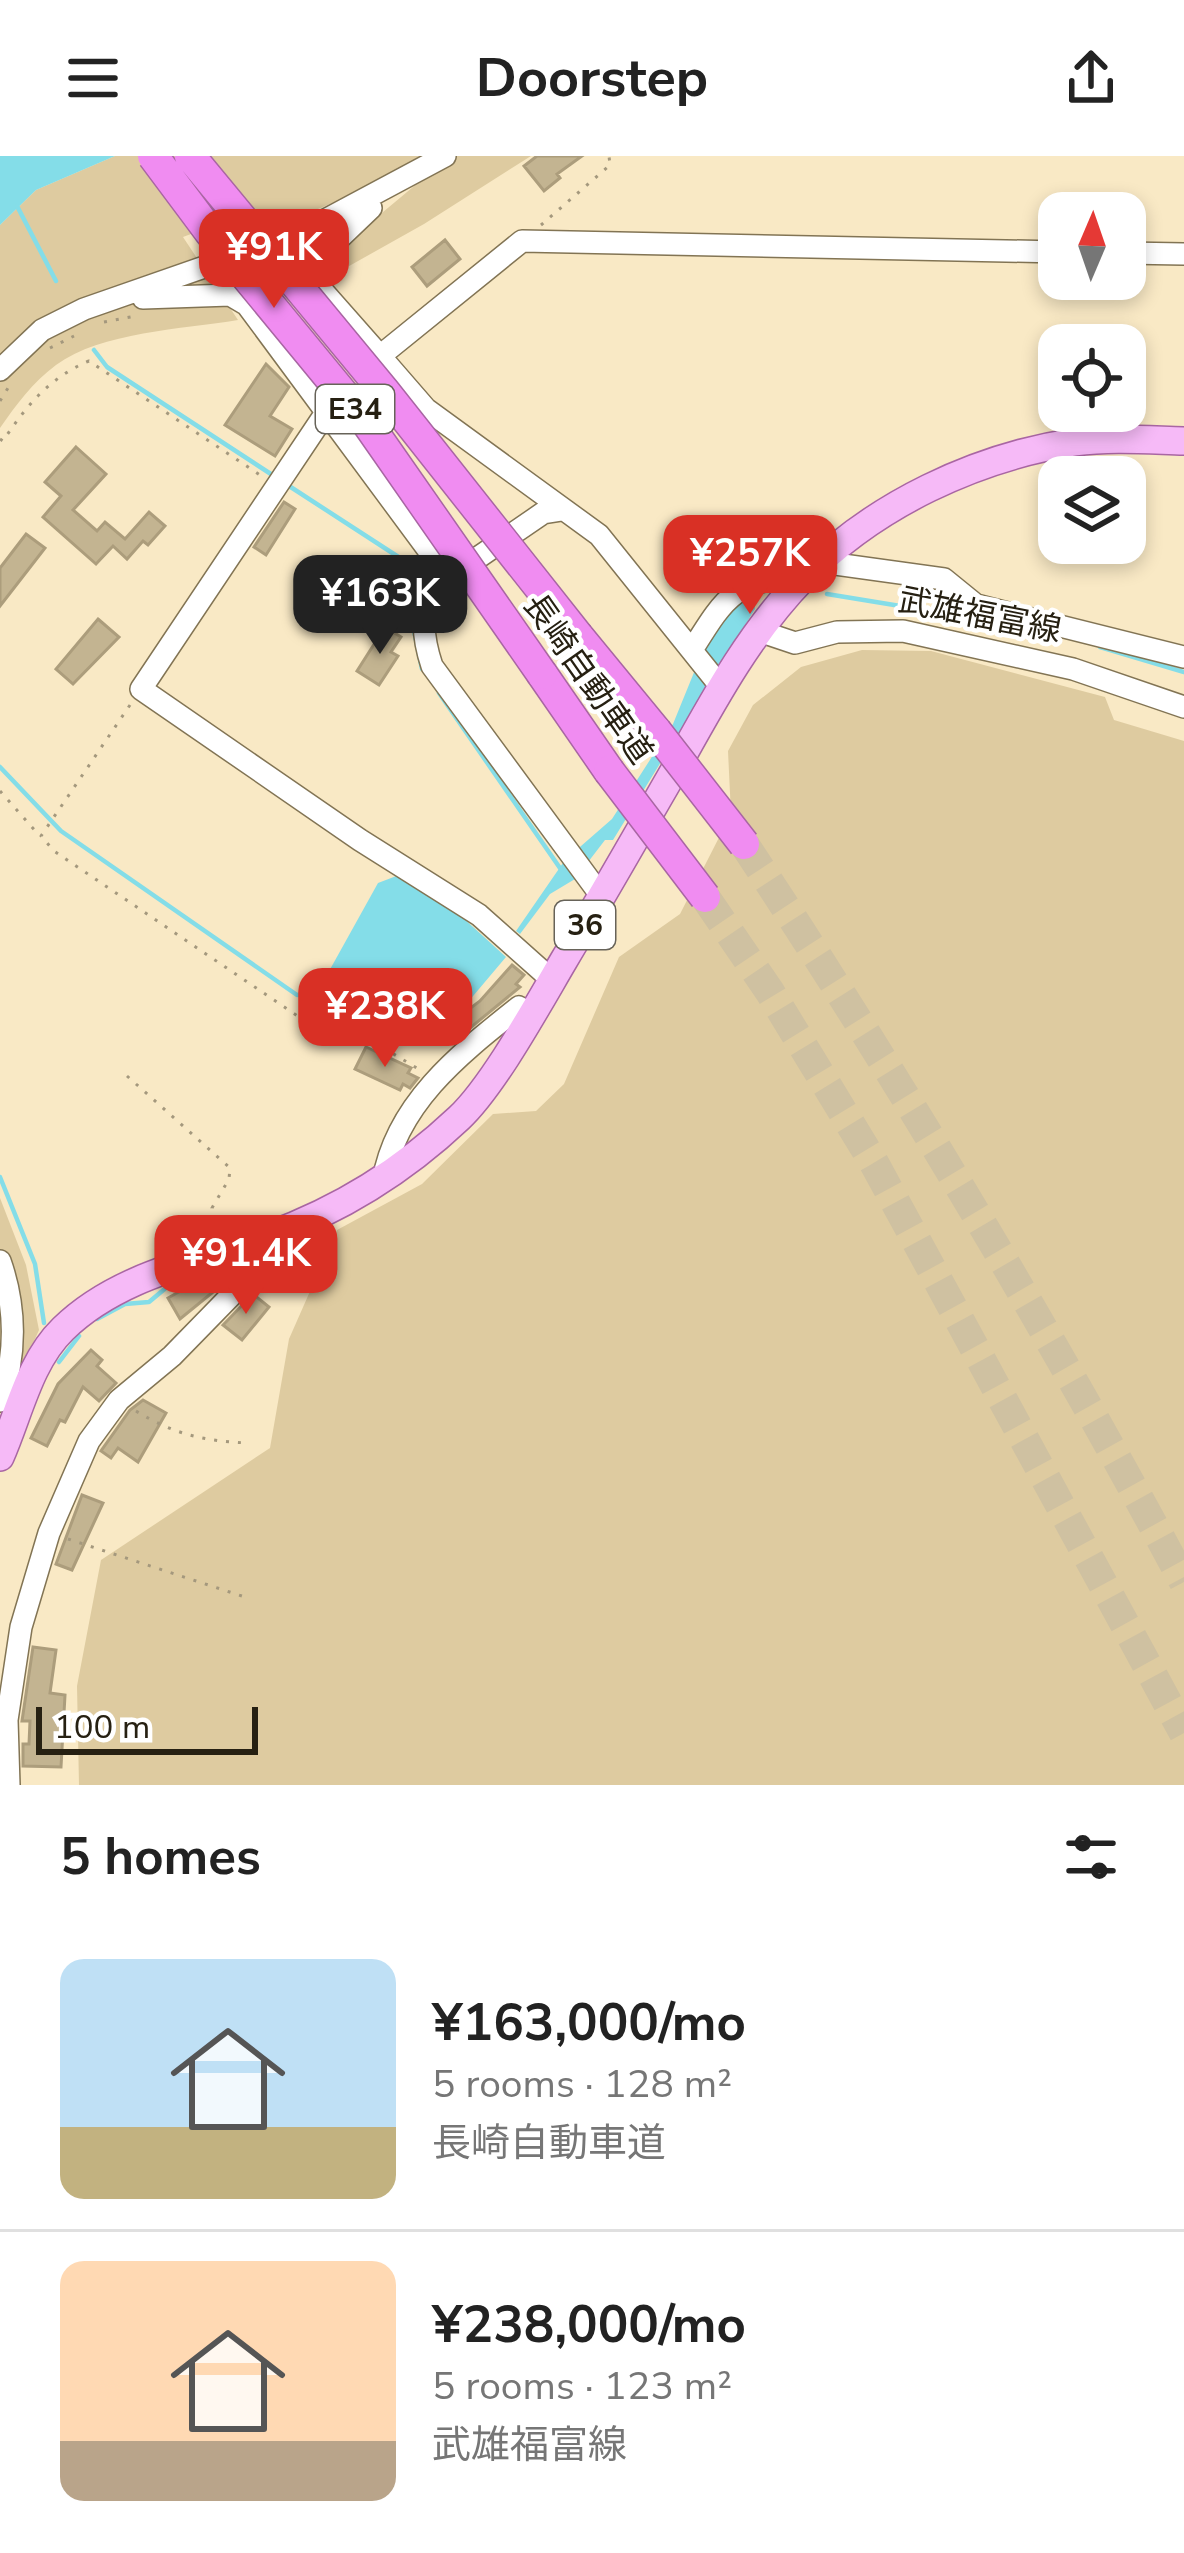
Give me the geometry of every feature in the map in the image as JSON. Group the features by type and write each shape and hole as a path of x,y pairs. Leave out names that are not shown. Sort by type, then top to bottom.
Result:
{"highway":[{"name":"長崎自動車道","path":"153,156 367,423 609,771 705,897"},
{"name":"長崎自動車道","path":"190,156 386,392 744,844"}],"main road":[{"name":"36","path":"0,1457 36,1364 62,1329 107,1295 328,1211 382,1180 465,1112 552,980 595,888 718,684 813,569 854,533 909,498 965,472 1021,454 1078,442 1184,441"}],"street":[{"path":"89,317 299,234 446,156"},
{"path":"6,377 42,330 164,295 230,295 305,271 348,226 408,179"},
{"path":"380,356 522,241 1038,252"},
{"path":"1146,253 1184,254"},
{"path":"305,271 426,409 599,535 718,684"},
{"path":"230,295 247,305 449,578"},
{"path":"327,411 141,689 479,915 552,980"},
{"path":"562,510 543,513 429,595 424,640 431,665 595,888"},
{"path":"694,653 722,602 770,578 813,569 944,578 976,605 1184,658"},
{"name":"武雄福富線","path":"759,631 795,643 837,632 903,631 1073,669 1184,707"},
{"path":"382,1180 386,1160 432,1080 519,1007 531,1014"},
{"path":"9,1785 8,1720 21,1627 49,1533 89,1441 119,1400 172,1356 254,1273 270,1235"},
{"path":"0,1261 11,1298 14,1343 0,1401"}],"path":[{"path":"522,241 610,165 609,156"},
{"path":"89,317 140,315"},
{"path":"48,350 80,333"},
{"path":"0,439 28,404 66,370 89,361 280,480"},
{"path":"0,401 6,377"},
{"path":"40,836 141,689"},
{"path":"0,791 55,851 299,1017 311,1004 406,1059 432,1080"},
{"path":"127,1076 230,1168 229,1179 212,1208 222,1251"},
{"path":"119,1400 167,1430 204,1441 248,1443"},
{"path":"49,1533 248,1598"}],"shaded area":[{"path":"115,156 531,156 326,279 316,268 419,182 409,170 269,230 255,210 183,237 238,320 143,334 74,354 40,379 0,428 0,225 36,190"},
{"path":"862,650 931,651 1105,697 1114,720 1184,741 1184,1785 79,1785 77,1686 101,1560 270,1448 289,1339 337,1230 422,1184 493,1114 536,1111 564,1084 619,957 680,914 731,814 728,751 753,705 801,667"},
{"path":"0,1198 26,1265 39,1330 9,1397 0,1402"}],"water":[{"path":"0,156 115,156 36,190 0,225"},
{"path":"754,592 755,609 613,840 605,840 575,879 550,894 520,934 516,931 565,860 612,819 673,724 725,613"},
{"path":"399,875 461,916 506,957 468,1002 415,1045 393,1043 322,1004 323,982 378,883"}],"building":[{"path":"537,156 582,156 557,174 560,178 544,191 524,166"},
{"path":"445,240 460,259 427,286 412,267"},
{"path":"266,364 289,387 270,416 292,429 275,456 225,425"},
{"path":"76,447 106,474 73,510 97,531 105,522 125,539 149,512 165,526 127,559 113,546 96,564 43,517 61,496 45,482"},
{"path":"284,502 295,509 266,555 254,547"},
{"path":"26,534 45,548 0,606 0,568"},
{"path":"98,619 119,637 73,684 56,669"},
{"path":"385,627 401,637 391,652 398,656 379,685 357,671"},
{"path":"512,965 524,975 516,984 520,987 453,1042 443,1029 480,1001"},
{"path":"366,1047 411,1068 408,1073 418,1078 410,1088 403,1084 400,1090 355,1069"},
{"path":"205,1277 213,1292 180,1319 168,1298"},
{"path":"253,1294 269,1307 242,1340 223,1325"},
{"path":"91,1350 102,1360 97,1366 116,1383 99,1401 83,1387 47,1446 31,1438 58,1384"},
{"path":"143,1400 166,1413 138,1462 118,1448 111,1458 101,1451 130,1410"},
{"path":"82,1495 103,1503 72,1570 56,1564"},
{"path":"33,1647 56,1650 50,1693 65,1695 61,1767 23,1766 30,1721 22,1721"}],"waterway":[{"path":"17,206 56,281"},
{"path":"94,350 107,367 277,478"},
{"path":"286,484 417,569 421,577 412,621 422,669"},
{"path":"827,594 943,613"},
{"path":"989,621 1030,629"},
{"path":"1100,647 1184,672"},
{"path":"439,693 562,871"},
{"path":"0,767 61,831 297,995 321,993"},
{"path":"0,1177 35,1264 44,1323"},
{"path":"97,1319 125,1304 149,1302 173,1282 193,1274"},
{"path":"59,1362 79,1336"}],"tunnel":[{"path":"744,844 972,1208 1184,1582"},
{"path":"705,897 770,992 874,1163 1184,1733"}]}
